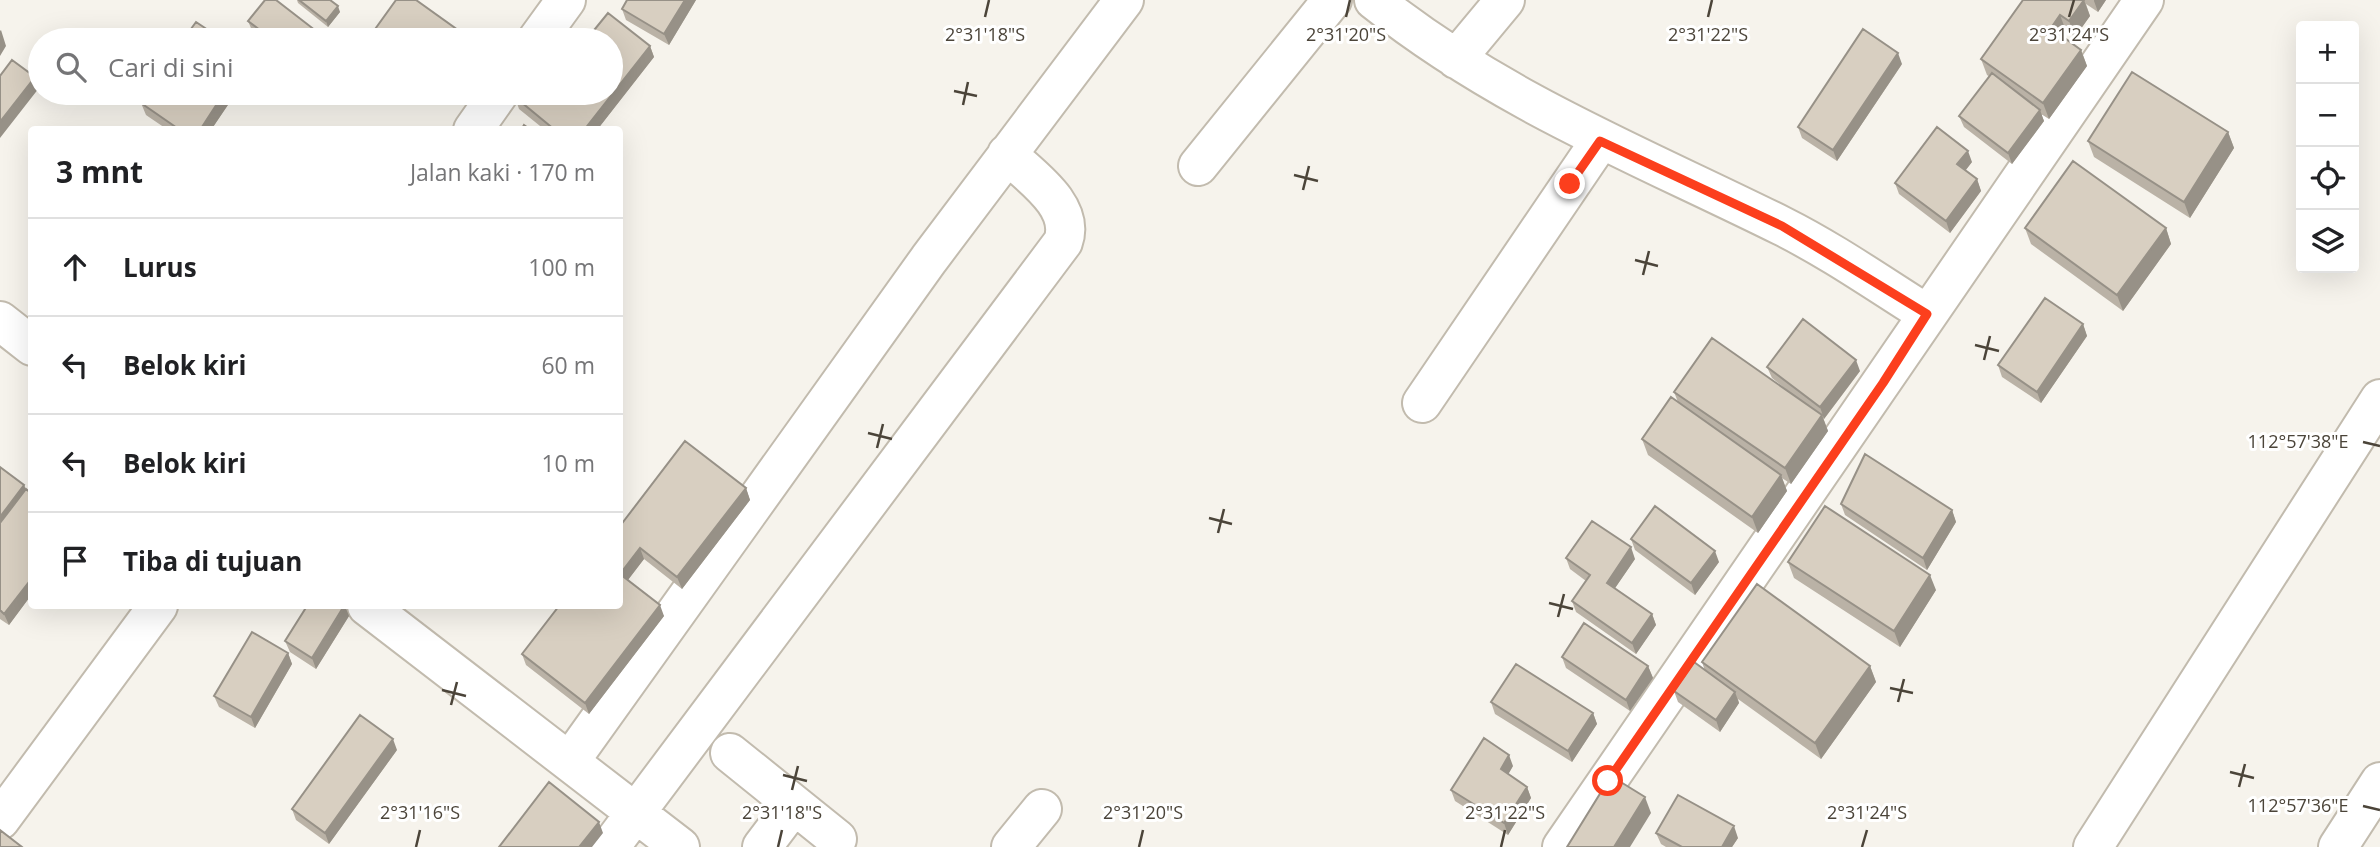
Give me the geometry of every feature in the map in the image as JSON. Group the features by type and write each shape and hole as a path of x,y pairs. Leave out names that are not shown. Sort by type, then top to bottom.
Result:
{"street":[{"path":"546,28 566,0"},
{"path":"569,761 1007,154 1124,0"},
{"path":"1198,166 1332,0"},
{"path":"1374,0 1456,59 1600,141 1782,226 1927,314"},
{"path":"1456,59 1505,0"},
{"path":"1562,847 2144,0"},
{"path":"475,126 490,105"},
{"path":"1422,403 1600,141"},
{"path":"610,847 1063,242 1065,222 1061,208 1007,154"},
{"path":"0,321 28,343"},
{"path":"2093,847 2380,399"},
{"path":"0,820 156,609"},
{"path":"371,609 680,847"},
{"path":"730,753 837,839"},
{"path":"2338,847 2380,782"},
{"path":"762,847 793,806"},
{"path":"1011,847 1042,809"}],"building":[{"path":"265,0 276,0 312,28 257,28 248,21"},
{"path":"299,0 330,0 338,6 326,21"},
{"path":"396,0 416,0 455,28 376,28"},
{"path":"627,0 685,0 664,34 622,9"},
{"path":"2023,0 2084,0 2069,21 2060,15 2051,28 2081,50 2043,103 1981,59"},
{"path":"608,13 650,46 623,80 623,28 596,28"},
{"path":"196,22 205,28 192,28"},
{"path":"1863,29 1898,53 1833,150 1798,127"},
{"path":"12,60 28,72 28,86 0,122 0,76"},
{"path":"2132,72 2228,132 2184,202 2088,141"},
{"path":"1992,73 2040,110 2008,153 1959,116"},
{"path":"144,105 216,105 203,126 174,126"},
{"path":"525,105 604,105 587,126 550,126"},
{"path":"1937,127 1968,151 1957,164 1977,179 1946,221 1895,183"},
{"path":"2073,161 2166,228 2117,295 2025,228"},
{"path":"2045,298 2083,324 2037,392 1998,365"},
{"path":"1803,319 1856,360 1820,407 1767,367"},
{"path":"1712,338 1822,415 1785,468 1674,392"},
{"path":"1671,397 1781,475 1752,517 1642,439"},
{"path":"685,441 746,488 677,577 640,548 623,570 623,522"},
{"path":"1865,454 1952,510 1923,558 1841,504"},
{"path":"0,467 24,485 0,517"},
{"path":"26,489 28,583 4,614 0,610 0,523"},
{"path":"1655,506 1715,551 1691,583 1631,539"},
{"path":"1825,506 1930,575 1894,631 1788,562"},
{"path":"1592,521 1631,547 1607,583 1652,614 1632,643 1572,601 1590,575 1566,558"},
{"path":"623,576 660,605 585,703 522,654 557,609 623,609"},
{"path":"1757,584 1870,666 1815,743 1702,662"},
{"path":"305,609 342,609 312,658 285,641"},
{"path":"1584,623 1648,666 1626,700 1562,657"},
{"path":"252,632 288,653 251,717 214,696"},
{"path":"1694,662 1735,692 1716,720 1674,691"},
{"path":"1516,664 1593,713 1568,751 1491,702"},
{"path":"360,715 393,739 325,833 292,809"},
{"path":"1484,738 1509,755 1501,769 1527,787 1504,823 1451,790"},
{"path":"1611,776 1645,797 1614,847 1567,847"},
{"path":"549,782 599,822 579,847 499,847"},
{"path":"1678,795 1734,826 1722,847 1682,847 1656,833"},
{"path":"0,830 22,847 0,847"}],"route":[{"path":"1570,184 1600,141 1782,226 1927,314 1883,383 1608,781"}]}
